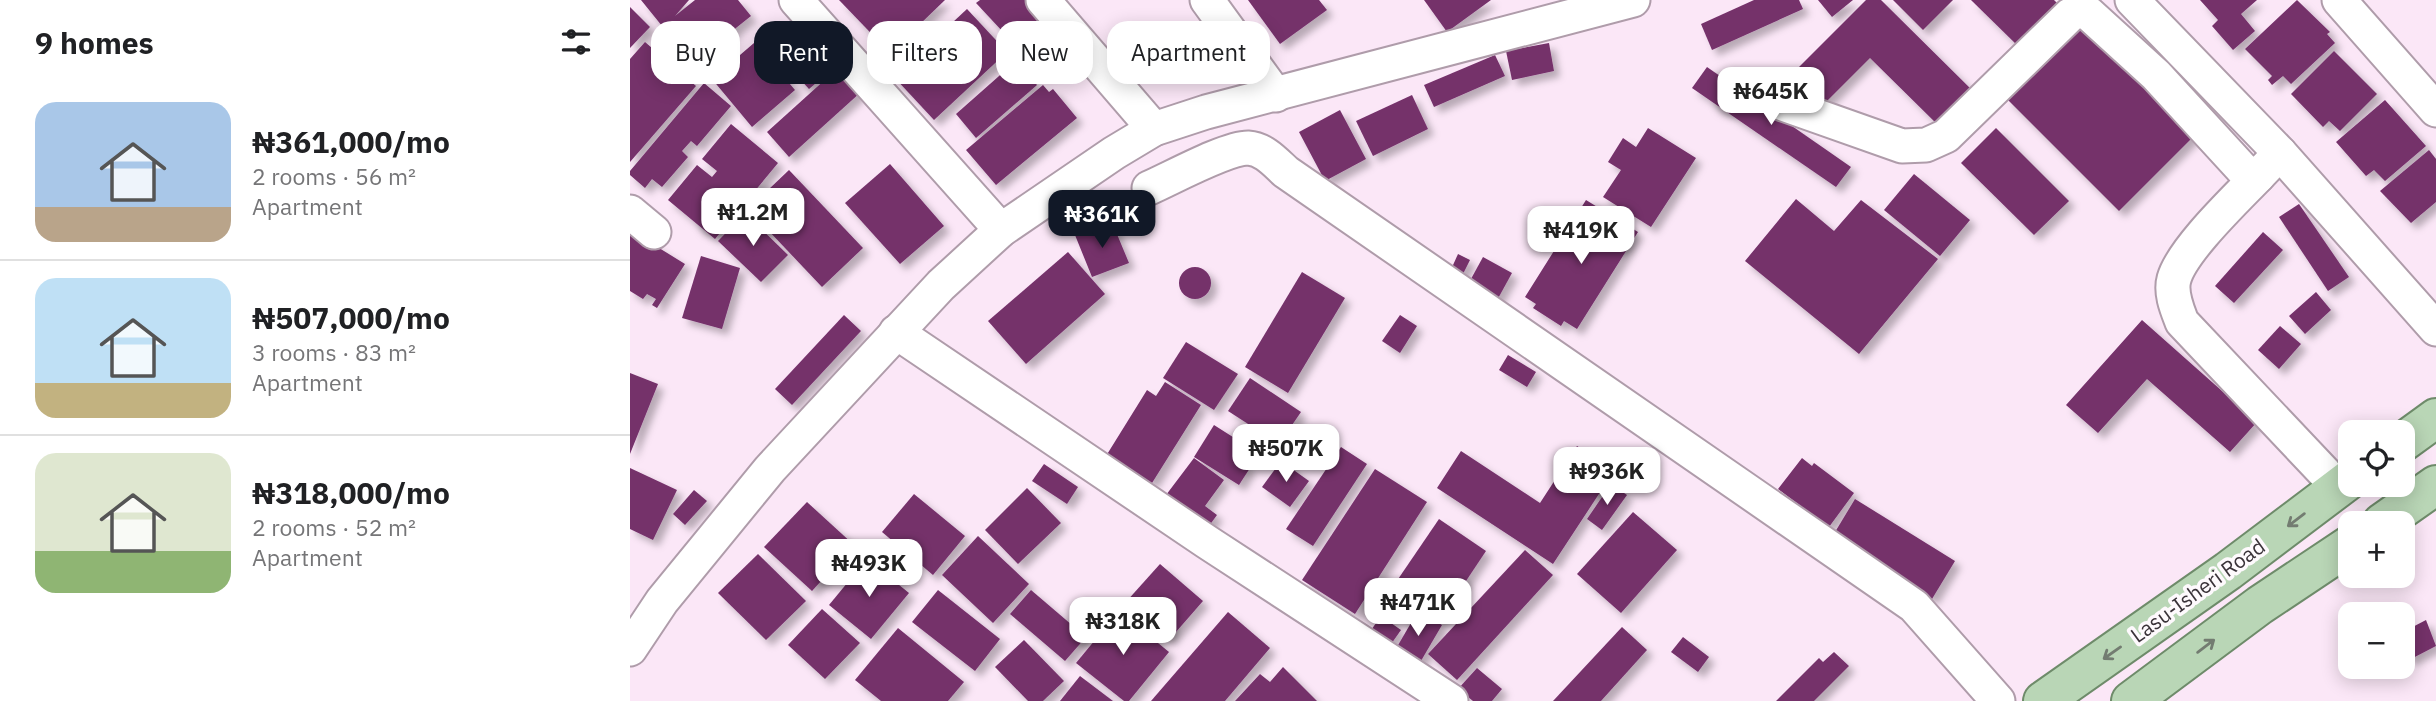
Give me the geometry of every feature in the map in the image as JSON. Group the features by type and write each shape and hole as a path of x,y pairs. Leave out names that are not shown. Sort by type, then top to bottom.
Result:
{"main road":[{"path":"2415,433 2436,418"},
{"path":"2399,511 2436,485"},
{"name":"Lasu-Isheri Road","path":"2043,701 2228,571 2338,488"},
{"path":"2132,701 2260,605 2338,553"}],"street":[{"path":"796,0 1001,230"},
{"path":"1043,0 1154,129"},
{"path":"1208,0 1276,94"},
{"path":"630,649 662,601 762,479 941,285 1001,230 1154,129 1575,7 1633,0"},
{"path":"2132,0 2269,164 2436,329"},
{"path":"2357,6 2436,110"},
{"path":"1783,104 1902,146 1926,145 1946,136 2070,15 2080,10 2088,13 2156,75 2245,172 2269,164"},
{"path":"1149,188 1231,152 1250,148 1268,155 1286,172 1914,606 1998,701"},
{"path":"2269,164 2186,256 2174,280 2174,302 2182,322 2338,477"},
{"path":"896,332 1207,542 1451,701"}],"building":[{"path":"641,0 689,0 675,16 695,0 738,0 751,16 740,25 740,21 658,21"},
{"path":"839,0 945,0 923,21 867,21 867,29"},
{"path":"980,0 1035,0 1055,21 996,21 996,24 976,3"},
{"path":"1248,0 1319,0 1327,10 1280,44 1270,30 1270,21 1263,21"},
{"path":"1424,0 1491,0 1447,32"},
{"path":"1754,0 1799,0 1803,9 1712,50 1701,24"},
{"path":"1818,0 1853,0 1832,17"},
{"path":"1866,0 1881,0 1976,94 1941,128 1870,58 1825,103 1794,72"},
{"path":"1893,0 1953,0 1923,30"},
{"path":"1971,0 2054,0 2061,7 2020,48"},
{"path":"2200,0 2257,0 2241,14 2255,31 2233,50 2212,26 2218,20"},
{"path":"2297,0 2330,32 2327,34 2335,43 2291,84 2283,76 2272,85 2268,80 2272,76 2245,49"},
{"path":"630,7 650,27 630,48"},
{"path":"967,9 978,21 954,21"},
{"path":"2085,20 2198,132 2119,211 2006,98"},
{"path":"982,25 996,40 996,62 982,75"},
{"path":"645,42 651,47 651,84 696,86 630,162 630,59"},
{"path":"754,43 754,84 790,84 795,90 752,127 716,84 740,84 740,55"},
{"path":"1549,43 1554,71 1512,80 1506,51"},
{"path":"2334,51 2377,94 2340,131 2329,121 2323,127 2291,94"},
{"path":"1495,55 1505,76 1434,107 1424,85"},
{"path":"1707,67 1851,167 1836,187 1692,88"},
{"path":"996,79 996,84 1037,85 976,138 956,114"},
{"path":"703,84 731,106 697,146 691,141 682,151 688,157 662,187 652,179 645,188 630,175 630,171"},
{"path":"820,84 853,84 861,92 789,157 767,132"},
{"path":"901,84 973,84 934,120"},
{"path":"1043,85 1049,92 1053,89 1077,118 996,185 966,150"},
{"path":"1412,95 1428,129 1373,156 1356,121"},
{"path":"2385,100 2426,146 2385,181 2374,170 2366,176 2336,142"},
{"path":"1340,110 1366,159 1325,181 1299,132"},
{"path":"731,124 778,163 715,239 668,200 697,165 712,177 717,171 702,159"},
{"path":"1648,128 1696,158 1651,227 1603,197 1621,170 1608,162 1623,138 1636,147"},
{"path":"1996,128 2069,201 2034,235 1961,163"},
{"path":"2429,150 2436,159 2436,202 2411,223 2380,191"},
{"path":"890,164 944,226 900,264 845,203"},
{"path":"789,170 863,248 822,287 748,209"},
{"path":"1914,174 1970,220 1940,256 1884,210"},
{"path":"1796,199 1834,231 1861,200 1938,259 1859,354 1745,261"},
{"path":"1586,200 1638,232 1577,329 1564,321 1561,326 1533,308 1536,304 1525,297"},
{"path":"2299,204 2349,277 2328,291 2279,217"},
{"path":"745,213 788,255 761,282 718,241"},
{"path":"1101,225 1104,231 1114,227 1129,263 1092,277 1075,235"},
{"path":"630,230 685,264 657,308 652,305 656,299 647,294 643,299 630,291"},
{"path":"2263,232 2283,250 2234,303 2215,286"},
{"path":"1068,252 1105,294 1026,364 988,321"},
{"path":"1458,254 1470,260 1460,280 1449,274"},
{"path":"701,256 740,268 722,329 682,318"},
{"path":"1483,257 1512,273 1495,304 1466,288"},
{"path":"1195,267 1206,272 1211,283 1206,294 1195,299 1184,294 1179,283 1184,272"},
{"path":"1302,272 1345,298 1288,393 1245,367"},
{"path":"2316,292 2331,310 2305,334 2289,316"},
{"path":"844,315 861,331 792,405 775,389"},
{"path":"1400,315 1417,326 1400,353 1382,341"},
{"path":"2142,320 2257,422 2230,452 2147,379 2098,433 2066,405"},
{"path":"2280,326 2301,344 2279,369 2258,350"},
{"path":"1186,342 1238,374 1214,410 1163,378"},
{"path":"1508,355 1536,372 1527,387 1499,370"},
{"path":"630,373 658,384 630,454"},
{"path":"1250,378 1301,412 1279,444 1228,411"},
{"path":"1165,382 1201,405 1152,483 1106,456 1147,390 1156,396"},
{"path":"1214,425 1247,446 1239,461 1250,468 1239,485 1194,457"},
{"path":"1577,446 1614,471 1553,564 1437,488 1461,451 1540,503"},
{"path":"1341,447 1367,464 1313,546 1286,529"},
{"path":"1194,458 1224,480 1205,506 1217,515 1206,530 1163,499"},
{"path":"1802,458 1812,466 1814,463 1854,493 1829,527 1778,489"},
{"path":"1281,461 1309,481 1290,507 1262,487"},
{"path":"1044,464 1078,487 1067,504 1032,481"},
{"path":"630,468 677,490 653,540 630,529"},
{"path":"1375,469 1427,502 1355,614 1302,580"},
{"path":"1611,484 1627,495 1602,530 1587,519"},
{"path":"1027,488 1061,523 1018,564 985,530"},
{"path":"694,490 707,501 685,525 673,514"},
{"path":"914,494 965,536 933,575 882,532"},
{"path":"1855,499 1955,561 1932,599 1832,537"},
{"path":"807,502 854,545 812,591 764,547"},
{"path":"1633,512 1677,550 1621,613 1577,574"},
{"path":"1439,519 1486,551 1440,620 1392,588"},
{"path":"978,536 1029,584 993,623 942,575"},
{"path":"1525,550 1553,575 1457,680 1428,654"},
{"path":"758,554 806,601 766,640 718,593"},
{"path":"867,559 909,593 871,639 829,605"},
{"path":"1160,564 1203,601 1169,640 1125,603"},
{"path":"938,590 1000,639 975,671 912,622"},
{"path":"1031,590 1086,637 1065,661 1010,614"},
{"path":"822,609 860,643 825,679 788,645"},
{"path":"1119,611 1169,652 1129,701 1124,701 1076,663"},
{"path":"1418,611 1442,625 1418,666 1394,652"},
{"path":"1228,612 1270,648 1225,701 1151,701"},
{"path":"1381,616 1401,630 1389,647 1369,633"},
{"path":"2426,620 2436,646 2415,657 2415,626"},
{"path":"1622,627 1647,650 1601,701 1553,701"},
{"path":"898,628 964,682 948,701 881,701 855,680"},
{"path":"1683,637 1709,657 1698,672 1671,652"},
{"path":"1024,640 1064,681 1043,701 1028,701 995,667"},
{"path":"1834,652 1849,666 1814,701 1776,701 1819,658 1823,662"},
{"path":"1283,667 1317,701 1235,701 1260,674 1270,682"},
{"path":"1477,668 1502,689 1492,701 1473,701 1458,689"},
{"path":"1080,676 1113,701 1060,701"}]}
